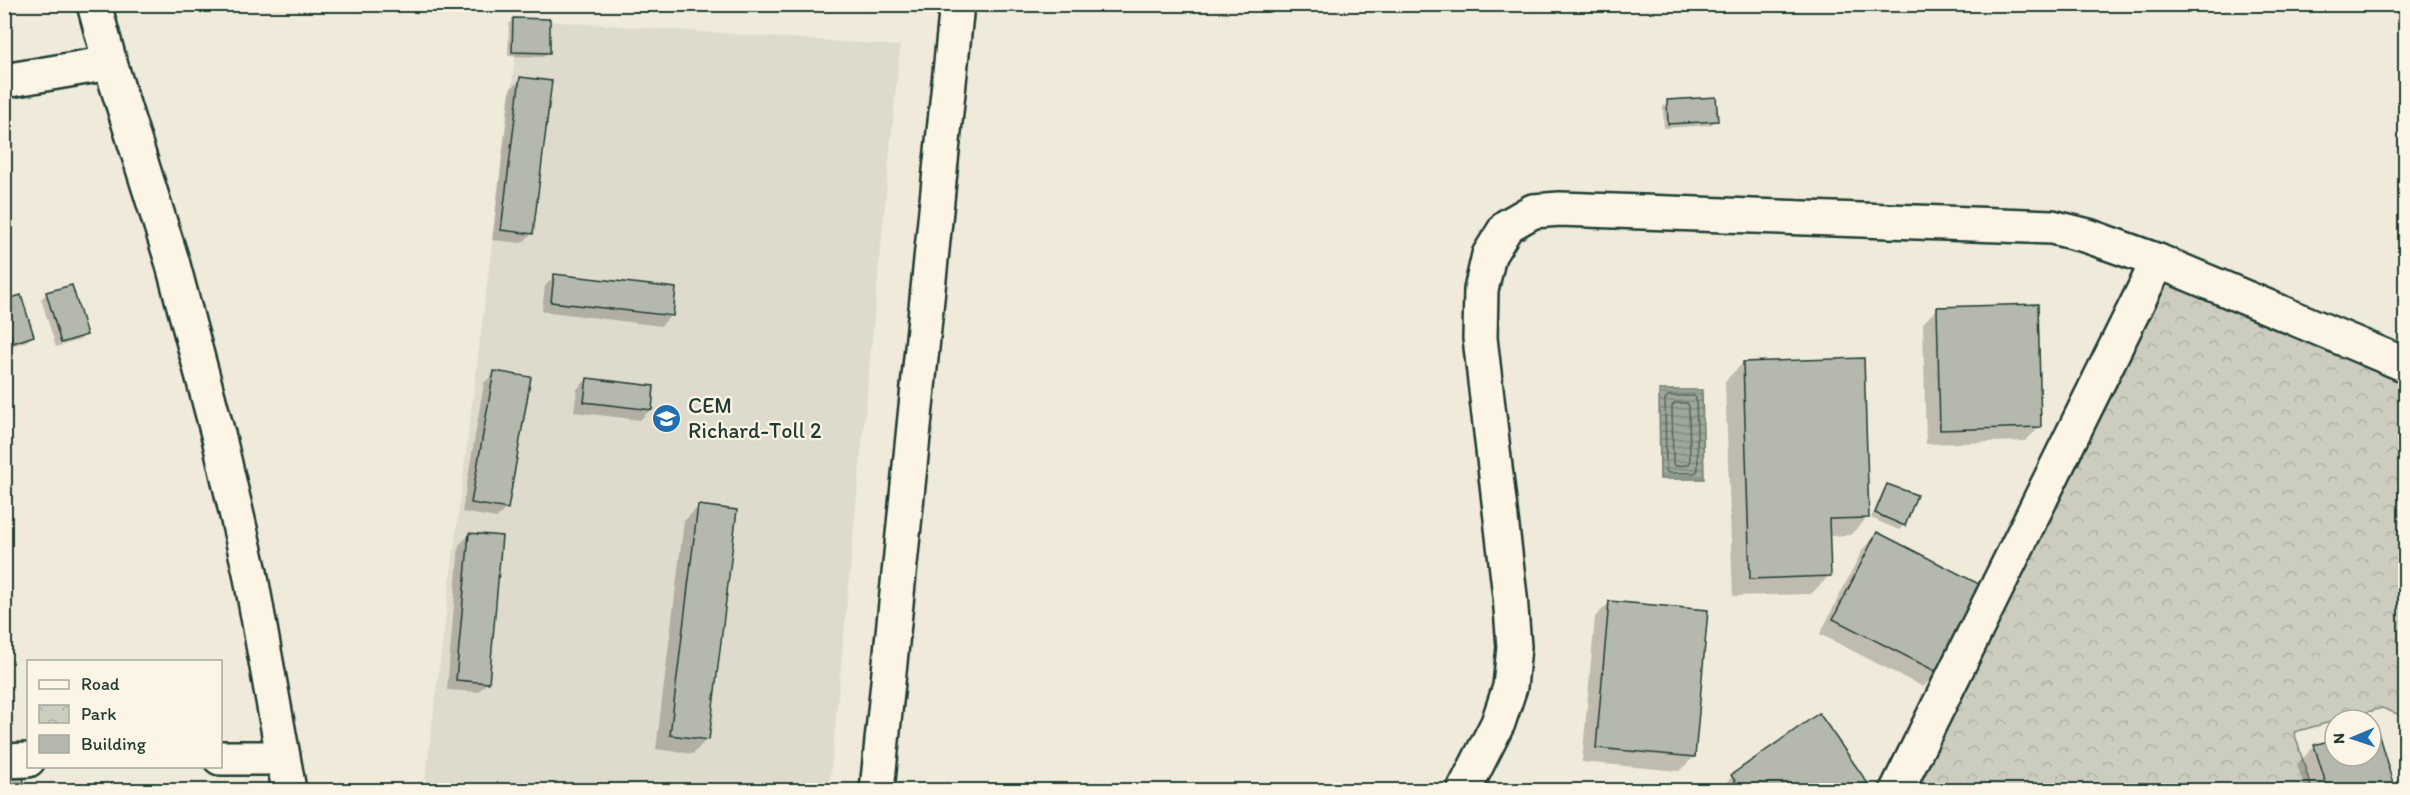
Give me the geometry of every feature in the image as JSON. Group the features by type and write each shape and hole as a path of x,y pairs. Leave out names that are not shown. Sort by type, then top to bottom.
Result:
{"street":[{"path":"94,4 110,63 172,261 219,438 250,572 289,790"},
{"path":"877,790 957,4"},
{"path":"4,81 110,63"},
{"path":"1464,790 1498,723 1510,687 1514,647 1480,338 1481,290 1489,255 1506,226 1533,211 1560,209 2052,227 2088,236 2158,261 2406,365"},
{"path":"1897,790 2158,261"},
{"path":"222,758 282,758"},
{"path":"4,761 27,760"}],"shaded area":[{"name":"CEM Richard-Toll 2","path":"520,19 900,46 829,790 424,790"}],"green space":[{"path":"2161,278 2405,382 2405,717 2383,708 2323,708 2323,724 2294,732 2312,790 1908,790"}],"water":[{"path":"1659,390 1702,390 1704,479 1660,479"}],"building":[{"path":"513,18 550,19 550,53 512,52"},
{"path":"520,77 552,81 533,234 501,230"},
{"path":"1716,97 1718,121 1668,124 1667,100"},
{"path":"554,274 676,288 673,316 551,302"},
{"path":"72,285 87,335 61,343 46,292"},
{"path":"21,295 34,336 13,343 4,313 4,300"},
{"path":"2038,304 2041,427 1940,430 1937,307"},
{"path":"1864,358 1869,518 1829,519 1831,576 1750,579 1743,362"},
{"path":"494,371 531,377 508,509 471,503"},
{"path":"587,378 654,386 652,410 584,402"},
{"path":"1887,484 1917,495 1905,526 1875,513"},
{"path":"698,505 737,510 709,740 670,735"},
{"path":"1877,532 1983,586 1939,673 1833,619"},
{"path":"469,533 502,536 489,683 456,680"},
{"path":"1609,601 1708,610 1695,757 1596,748"},
{"path":"1819,713 1869,785 1862,790 1741,790 1731,775"},
{"path":"2323,742 2323,768 2383,768 2383,750 2395,790 2328,790 2314,745"},
{"path":"23,775 25,790 4,790 4,778"}],"place":[{"name":"CEM Richard-Toll 2","path":"667,418"}]}
